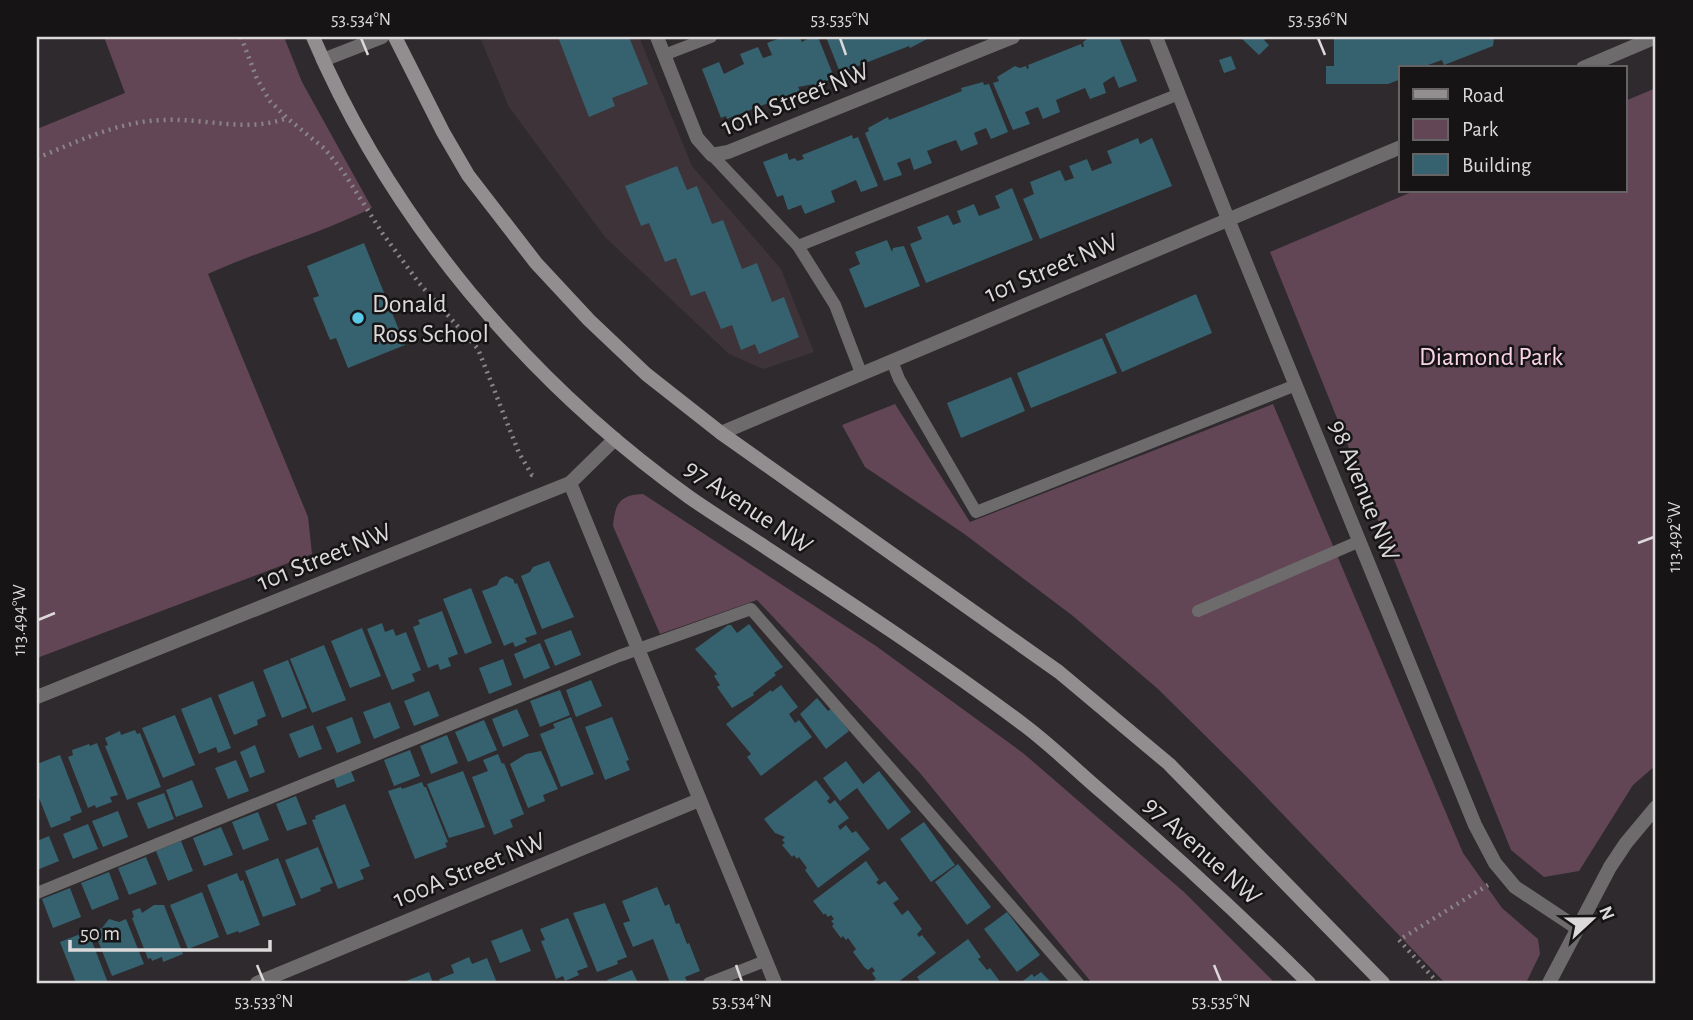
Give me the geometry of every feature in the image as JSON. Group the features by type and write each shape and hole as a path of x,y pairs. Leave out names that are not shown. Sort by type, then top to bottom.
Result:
{"main road":[{"name":"97 Avenue NW","path":"313,37 346,105 405,207 476,300 542,373 615,439 688,496 920,651 1026,727 1125,811 1309,983"},
{"name":"97 Avenue NW","path":"395,37 468,175 536,263 589,320 646,374 721,433 1059,672 1169,764 1383,983"}],"street":[{"path":"323,60 382,37"},
{"path":"657,37 697,138 712,155"},
{"name":"101A Street NW","path":"712,155 728,152 1013,37"},
{"name":"98 Avenue NW","path":"1156,37 1475,825 1491,856 1515,887 1577,928"},
{"path":"1588,66 1656,37"},
{"name":"101 Street NW","path":"721,433 1399,148"},
{"name":"101 Street NW","path":"37,697 570,483 615,439"},
{"path":"570,483 775,983"},
{"name":"100A Street NW","path":"257,983 699,800"},
{"path":"1549,983 1620,851 1656,807"}],"lane":[{"path":"664,55 711,37"},
{"path":"798,246 1179,94"},
{"path":"712,155 798,246 835,305 861,373"},
{"path":"892,361 899,379 976,512 1296,385"},
{"path":"1198,611 1360,541"},
{"path":"37,893 639,649 751,609 1077,983"},
{"path":"709,983 765,961"}],"path":[{"path":"241,37 257,79 270,101 331,157 419,283 478,349 519,453 532,475 570,483"},
{"path":"37,158 97,133 134,123 167,119 264,125 287,118"},
{"path":"1438,983 1399,940 1488,886"}],"shaded area":[{"path":"480,37 639,37 692,166 781,269 814,352 763,369 729,354 605,237 509,107"}],"green space":[{"path":"104,37 284,37 302,82 372,208 208,274 308,517 312,554 37,658 37,129 125,93"},
{"name":"Diamond Park","path":"1656,88 1656,765 1633,785 1579,871 1544,877 1511,850 1270,252 1412,192 1626,192 1626,101"},
{"path":"895,404 970,522 1273,404 1463,853 1502,908 1538,939 1540,954 1526,983 1445,983 1244,774 1158,689 1073,616 963,533 865,467 842,425"},
{"path":"643,494 876,646 1023,753 1184,892 1275,983 1092,983 920,773 757,600 660,634 613,526 615,511 620,502 629,496"}],"building":[{"path":"558,37 629,37 648,84 612,98 615,106 589,117"},
{"path":"783,37 799,37 802,42 818,37 834,77 815,87 814,84 798,87 800,91 794,93 795,96 782,101 781,98 727,119 726,116 721,118 702,69 719,62 724,74 744,64 740,54 758,47 763,58 772,55 767,43"},
{"path":"826,37 931,37 910,48 909,46 845,71 844,68 839,70"},
{"path":"1090,37 1119,37 1137,81 1119,88 1114,76 1103,83 1106,93 1090,99 1085,88 1056,100 1060,112 1043,119 1038,107 1025,112 1030,124 1013,130 993,83 999,81 997,77 1015,66 1026,66 1027,69 1028,65 1081,44 1084,47 1083,42"},
{"path":"1240,37 1267,37 1264,40 1269,45 1259,55"},
{"path":"1334,37 1494,37 1493,46 1444,65 1442,60 1428,66 1399,66 1399,80 1388,84 1326,84 1326,66 1334,66"},
{"path":"1231,56 1236,69 1224,73 1219,60"},
{"path":"983,82 984,85 989,84 1008,132 991,139 986,128 974,133 978,144 961,151 956,140 942,145 927,151 932,163 914,170 910,158 897,163 902,175 884,181 865,133 869,131 868,128 888,117 889,120 962,91 961,88"},
{"path":"852,135 853,139 858,137 878,186 861,192 856,180 831,191 835,202 805,214 801,205 788,210 783,195 777,197 763,162 787,153 789,160 804,159 802,155"},
{"path":"1138,138 1140,144 1152,138 1172,186 1040,239 1023,199 1034,194 1030,182 1060,170 1065,181 1074,178 1069,166 1087,159 1092,171 1112,163 1107,151"},
{"path":"677,166 687,190 697,186 712,224 723,220 742,269 757,263 772,302 784,297 799,337 759,354 755,344 741,350 732,325 721,329 705,291 691,296 676,258 665,262 649,223 641,226 625,186"},
{"path":"1012,188 1033,240 926,283 910,244 922,239 917,227 948,215 953,225 961,222 957,211 974,204 979,216 1000,208 995,196"},
{"path":"887,240 892,252 893,248 904,246 920,286 865,308 849,269 860,264 855,252"},
{"name":"Donald Ross School","path":"364,243 405,345 348,368 336,338 330,340 313,298 319,296 307,266"},
{"path":"1196,294 1212,333 1122,372 1105,334"},
{"path":"1102,338 1117,373 1031,408 1017,373"},
{"path":"1011,377 1025,411 961,438 947,403"},
{"path":"549,561 574,617 542,629 521,576 530,572 533,567"},
{"path":"506,576 517,583 537,634 525,638 527,642 515,647 513,642 504,646 482,591 497,585 500,579"},
{"path":"471,588 492,643 465,654 443,599"},
{"path":"442,611 458,654 448,658 451,666 440,670 438,664 428,668 413,627 420,624 418,620"},
{"path":"382,623 385,632 393,629 396,636 406,632 421,670 412,674 415,681 392,690 367,629"},
{"path":"749,624 783,667 753,693 754,695 732,708 717,687 720,685 714,676 717,674 695,649 728,625 737,633"},
{"path":"362,628 381,676 350,688 331,641"},
{"path":"571,630 581,655 555,666 544,640"},
{"path":"540,643 550,668 524,679 514,654"},
{"path":"324,645 346,700 312,713 290,659"},
{"path":"503,659 512,685 489,694 479,668"},
{"path":"288,660 307,708 282,718 263,670"},
{"path":"591,680 602,706 576,717 566,690"},
{"path":"253,681 266,716 257,720 258,725 234,735 218,695"},
{"path":"781,685 798,707 789,714 795,723 799,720 812,737 761,776 747,757 751,754 726,724"},
{"path":"560,690 570,715 540,727 530,701"},
{"path":"429,691 439,716 414,726 404,701"},
{"path":"211,697 231,748 218,753 216,747 199,754 181,709"},
{"path":"817,698 828,711 832,708 849,731 826,749 800,714"},
{"path":"390,702 400,728 374,739 363,712"},
{"path":"517,709 529,736 503,747 492,719"},
{"path":"175,715 195,765 163,778 142,728"},
{"path":"352,717 361,743 337,753 326,727"},
{"path":"571,717 594,774 561,787 540,734 555,728 553,724"},
{"path":"612,717 629,760 626,761 630,770 605,780 585,727"},
{"path":"484,720 497,750 468,762 455,732"},
{"path":"313,725 322,749 299,758 289,734"},
{"path":"135,730 137,734 140,733 161,787 127,800 105,746 108,745 105,738 120,731 121,735"},
{"path":"447,735 458,763 431,774 420,746"},
{"path":"97,743 118,795 110,797 112,802 88,808 68,757 73,755 72,750"},
{"path":"255,745 265,772 250,778 240,752"},
{"path":"410,750 420,776 394,786 384,760"},
{"path":"541,751 558,789 543,795 545,801 528,808 510,764 526,754"},
{"path":"498,754 524,814 510,820 513,827 494,835 472,777 488,771 483,760"},
{"path":"60,755 82,812 51,828 37,793 37,764"},
{"path":"236,760 249,791 228,799 215,768"},
{"path":"846,761 863,784 879,771 911,812 888,830 857,788 840,801 823,778"},
{"path":"350,769 355,781 337,788 333,776"},
{"path":"463,771 485,827 449,838 427,784"},
{"path":"192,780 203,807 176,817 166,790"},
{"path":"816,780 830,798 827,801 830,804 835,800 849,818 838,826 840,830 846,825 852,833 856,831 870,849 818,888 799,857 792,857 782,845 785,843 782,840 785,837 775,833 764,819"},
{"path":"422,782 448,842 445,843 447,847 415,859 388,791"},
{"path":"164,793 174,819 148,829 137,803"},
{"path":"296,796 307,824 287,831 276,804"},
{"path":"345,804 370,866 360,870 364,879 338,889 312,820 316,819 315,816"},
{"path":"118,811 128,837 103,847 92,821"},
{"path":"258,812 269,840 243,850 232,822"},
{"path":"924,822 955,865 931,882 900,839"},
{"path":"88,824 98,849 73,859 63,834"},
{"path":"221,827 233,855 204,866 193,838"},
{"path":"49,836 59,861 37,870 37,841"},
{"path":"181,841 193,871 168,881 156,851"},
{"path":"318,847 333,883 301,899 285,860"},
{"path":"146,857 157,884 129,895 118,868"},
{"path":"278,858 296,905 263,917 245,871"},
{"path":"866,861 879,880 876,882 879,885 885,881 899,899 893,903 902,915 908,910 922,929 917,934 919,937 922,935 936,953 897,983 874,983 876,979 872,973 875,971 872,967 868,970 865,968 853,952 856,949 848,938 841,938 832,926 834,924 831,921 834,919 831,915 824,915 813,901"},
{"path":"958,864 991,907 967,925 935,882"},
{"path":"109,872 119,899 92,910 81,883"},
{"path":"237,873 240,881 243,880 260,925 227,935 207,885"},
{"path":"657,887 665,906 669,904 676,924 679,923 700,971 685,977 687,982 670,983 653,939 633,947 623,923 630,921 622,901"},
{"path":"70,888 81,917 53,928 42,899"},
{"path":"202,892 219,937 188,949 170,905"},
{"path":"605,903 627,957 617,961 618,964 597,972 573,913"},
{"path":"154,905 164,905 183,954 163,962 162,957 152,961 151,958 148,959 132,918 132,911 140,908 142,913"},
{"path":"1007,912 1040,955 1017,972 984,929"},
{"path":"568,918 588,967 577,971 579,975 565,981 563,976 556,979 541,941 545,940 540,929"},
{"path":"109,919 119,922 126,919 144,964 112,976 94,931 102,928"},
{"path":"522,929 531,951 500,963 491,941"},
{"path":"88,931 108,983 76,983 60,942"},
{"path":"968,939 981,957 978,959 987,970 990,968 1001,983 921,983 917,977"},
{"path":"469,957 472,964 487,958 497,983 441,983 439,979 454,973 451,965"},
{"path":"632,970 638,983 608,983 607,980"},
{"path":"429,972 433,983 401,983"},
{"path":"1041,972 1052,983 1020,983 1032,974 1034,977"}],"place":[{"name":"Donald Ross School","path":"358,318"}]}
